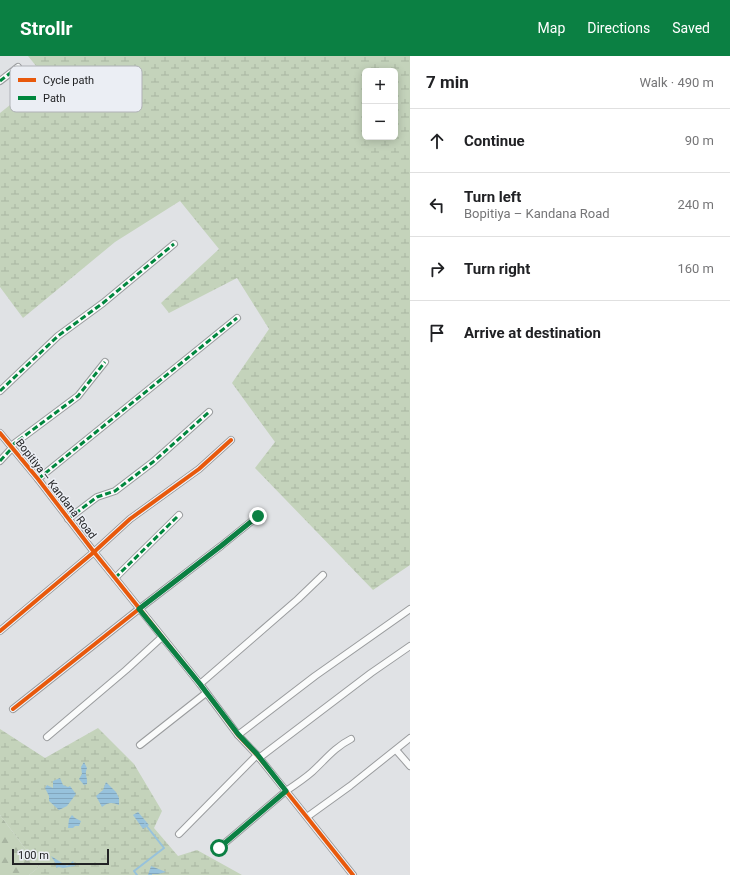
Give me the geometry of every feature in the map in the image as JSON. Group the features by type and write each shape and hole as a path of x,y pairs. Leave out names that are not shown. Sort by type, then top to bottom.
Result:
{"street":[{"path":"0,81 10,73"},
{"path":"0,391 58,336 103,303 174,244"},
{"path":"38,479 237,318"},
{"path":"0,461 12,447 78,396 105,362"},
{"path":"68,519 97,497 115,490 153,462 209,412"},
{"name":"Bopitiya – Kandana Road","path":"0,433 38,479 238,734 258,756 353,875"},
{"path":"0,631 94,552 130,518 200,469 231,440"},
{"path":"115,578 178,515"},
{"path":"13,709 258,516"},
{"path":"200,684 298,599 323,575"},
{"path":"238,734 315,676 410,609"},
{"path":"47,737 126,670 162,637"},
{"path":"179,834 258,756 371,672 410,646"},
{"path":"140,745 206,692"},
{"path":"307,817 350,786 410,738"},
{"path":"219,848 312,771 341,744 351,739"},
{"path":"396,750 410,766"}],"green space":[{"path":"28,56 410,56 410,565 373,590 255,468 275,442 232,383 269,329 237,278 169,313 161,303 219,249 180,201 115,242 23,318 0,287 0,113 10,105 10,112 142,112 142,66 36,66"},
{"path":"98,728 134,764 162,811 154,828 178,856 197,850 242,875 29,875 39,867 0,815 0,729 45,758"},
{"path":"0,815 39,867 29,875 0,875"}],"water":[{"path":"84,762 87,768 87,784 84,785 79,779 82,774 81,767"},
{"path":"60,778 63,785 68,787 70,786 76,794 67,806 59,810 49,801 49,796 45,788 47,785 53,788 53,781"},
{"path":"106,782 116,792 119,798 119,805 110,803 102,807 96,796 103,790"},
{"path":"138,812 149,825 143,829 133,815"},
{"path":"72,815 81,821 79,826 68,828 69,819"},
{"path":"51,856 67,866 73,861 75,866 56,868 56,864"},
{"path":"151,866 166,872 148,875"}],"waterway":[{"path":"137,875 134,871 164,848 145,824"}],"marked path":[{"path":"0,81 10,73"},
{"path":"0,391 58,336 103,303 174,244"},
{"path":"38,479 237,318"},
{"path":"11,446 78,396 105,362"},
{"path":"68,519 97,497 115,491 153,462 209,412"},
{"path":"0,461 12,448"},
{"path":"115,578 179,515"}],"cycle path":[{"path":"0,433 200,684 238,735 257,755 353,875"},
{"path":"0,631 94,552 130,519 199,469 231,440"},
{"path":"13,709 258,516"}],"route":[{"path":"219,848 286,791 257,754 238,734 200,684 139,609 258,516"}]}
